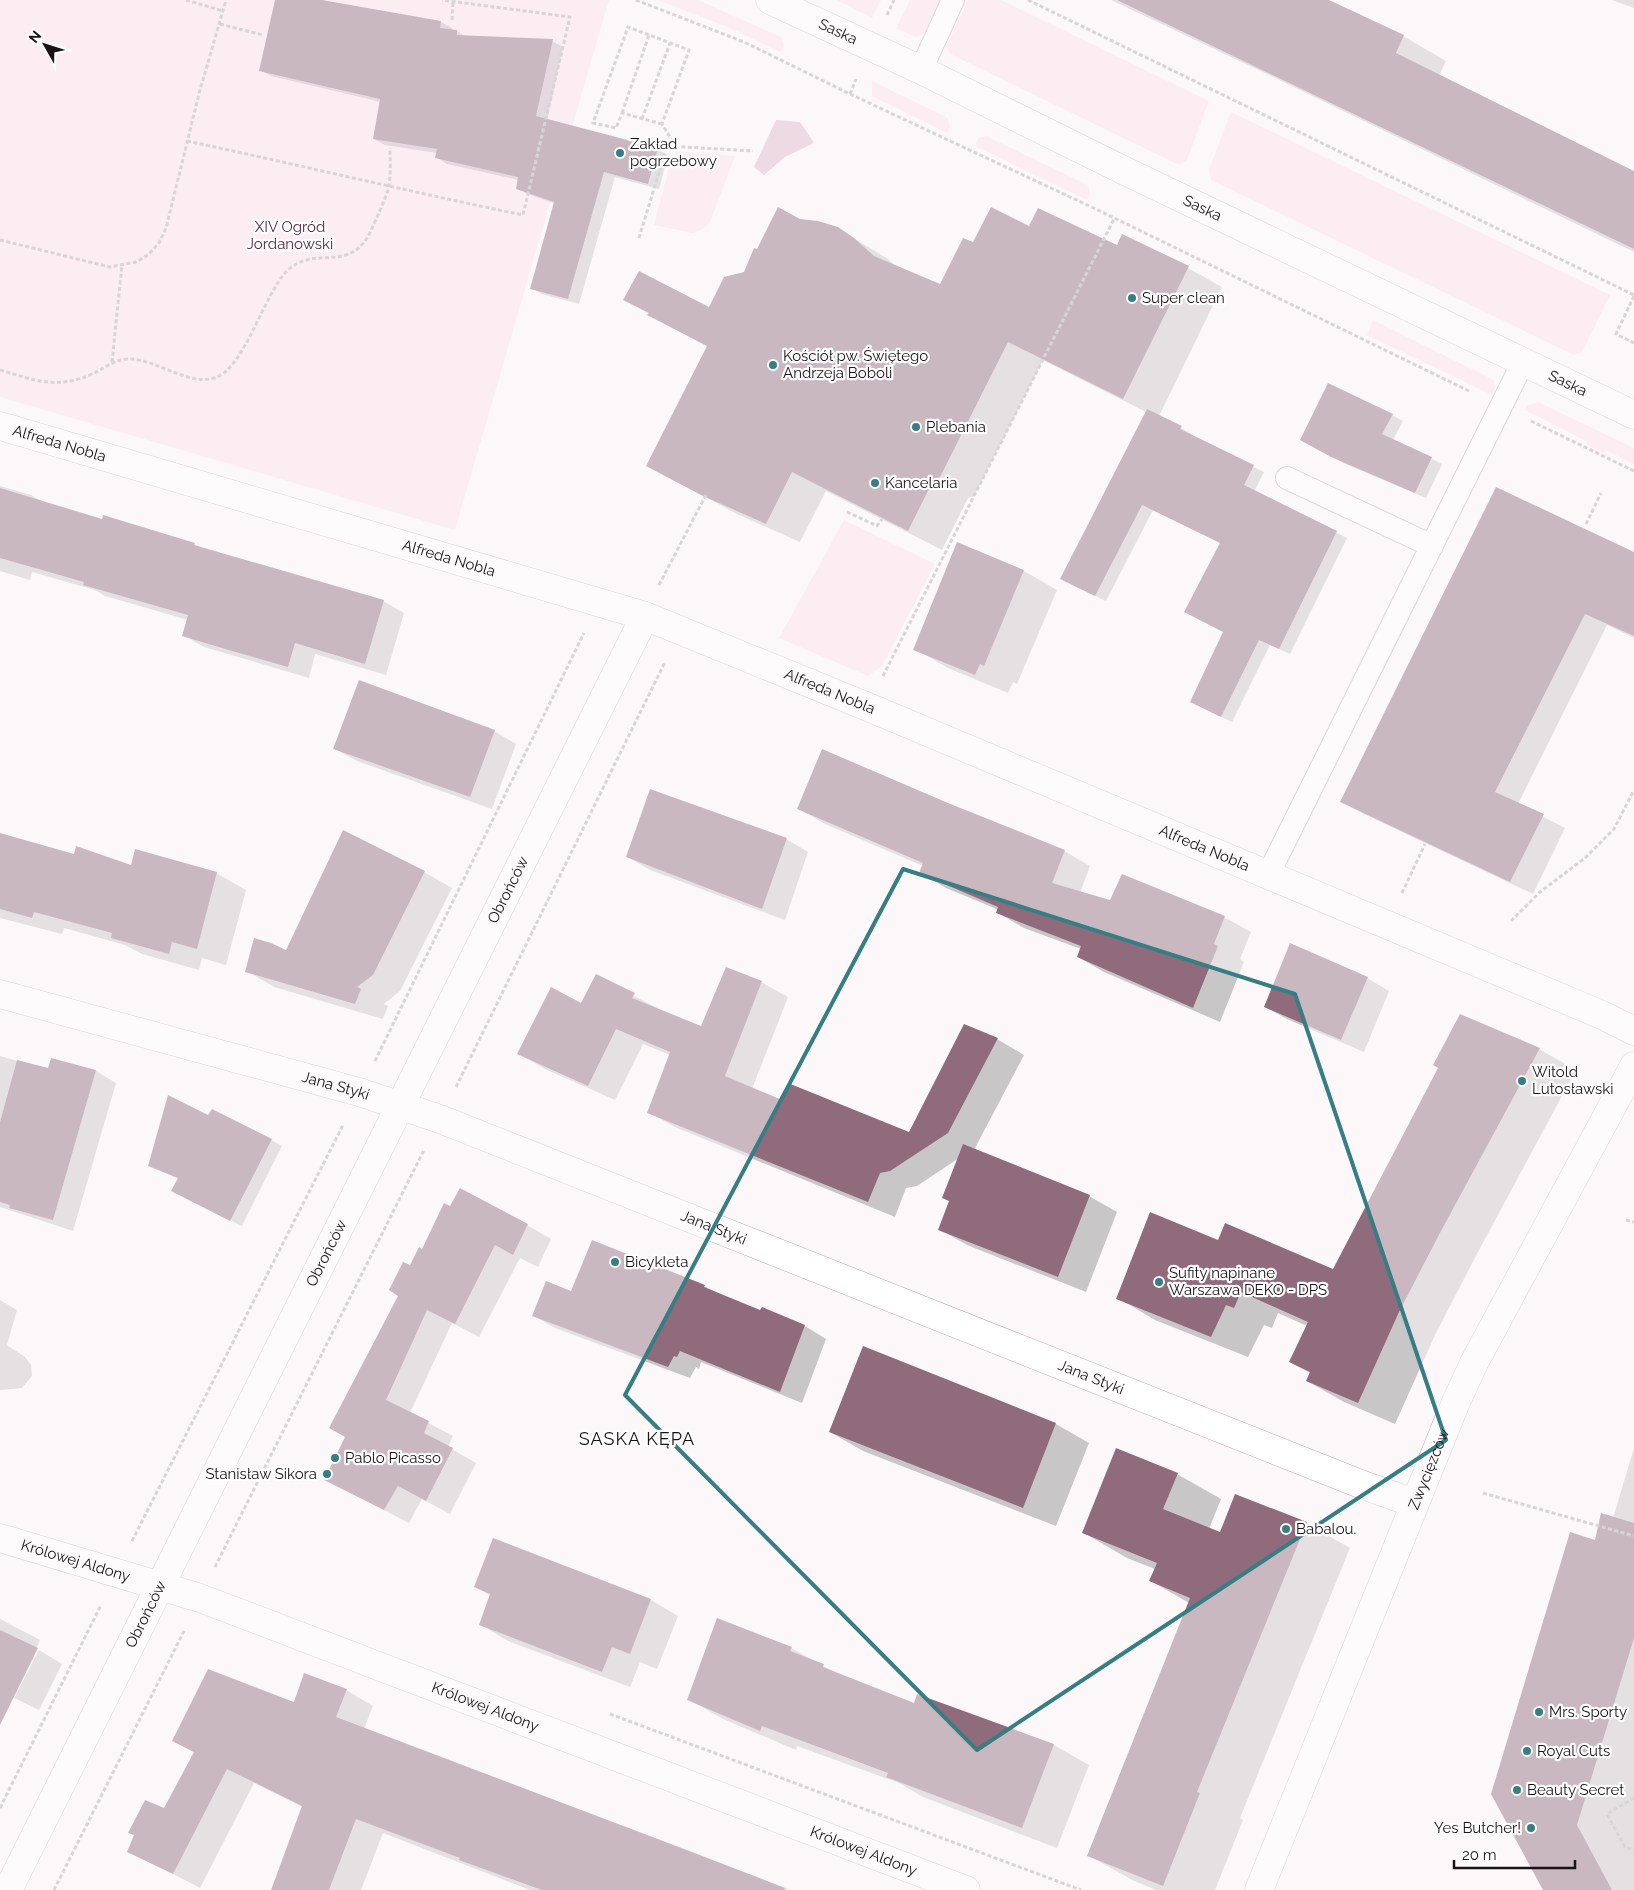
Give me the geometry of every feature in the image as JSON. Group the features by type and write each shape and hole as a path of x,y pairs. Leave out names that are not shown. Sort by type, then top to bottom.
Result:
{"street":[{"name":"Saska","path":"770,0 921,70 1123,170 1634,415"},
{"name":"Alfreda Nobla","path":"0,426 645,616 868,707 1602,1015 1634,1031"},
{"name":"Obrońców","path":"8,1890 645,616"},
{"name":"Jana Styki","path":"0,994 359,1092 440,1119 1363,1486 1414,1503"},
{"name":"Zwycięzców","path":"1259,1890 1456,1402 1475,1361 1634,1066"},
{"name":"Królowej Aldony","path":"0,1538 200,1598 966,1890"}],"lane":[{"path":"921,70 953,0"},
{"path":"1268,875 1523,362"},
{"path":"1287,478 1432,546"}],"path":[{"path":"186,0 223,11"},
{"path":"0,240 110,267 136,262 148,255 159,242 166,228 187,141 226,0"},
{"path":"187,141 279,160 389,188 523,215 570,17 442,0"},
{"path":"1028,0 1634,295 1616,334 1634,343"},
{"path":"452,20 453,1"},
{"path":"220,24 263,34"},
{"path":"649,35 616,128 593,123 628,26 689,50 662,124"},
{"path":"642,119 670,43"},
{"path":"850,94 1634,470"},
{"path":"622,113 662,124 676,147"},
{"path":"639,238 667,146 753,151"},
{"path":"0,370 44,383 65,383 92,374 112,362 128,358 142,360 192,378 211,379 219,376 232,363 241,350 275,289 287,272 301,260 345,256 355,250 367,238 389,188 390,148"},
{"path":"868,707 1114,219"},
{"path":"112,362 122,265"},
{"path":"645,616 707,492"},
{"path":"1586,524 1601,493"},
{"path":"847,512 877,526 882,519"},
{"path":"0,1808 359,1092 598,602"},
{"path":"54,1890 440,1119 681,630"},
{"path":"1512,921 1540,892 1585,858 1614,829 1634,790"},
{"path":"1406,885 1425,844"},
{"path":"1626,1220 1634,1222"},
{"path":"1483,1493 1634,1536"},
{"path":"1634,1798 1606,1814 1625,1847 1634,1850"}],"highlighted area":[{"path":"903,869 1295,994 1446,1440 977,1750 625,1395"}],"green space":[{"name":"XIV Ogród Jordanowski","path":"0,0 609,0 455,530 0,397"},
{"path":"658,0 698,0 781,37 784,46 780,52 730,28"},
{"path":"837,0 881,0 872,18"},
{"path":"910,0 941,0 924,34 916,37 896,28"},
{"path":"968,0 1001,0 1209,101 1187,160 1179,165 950,54 947,45"},
{"path":"872,81 948,118 950,126 947,133 872,96"},
{"path":"1231,112 1610,295 1582,352 1574,355 1211,180 1209,170"},
{"path":"986,136 1088,185 1090,194 1087,200 975,146 978,138"},
{"path":"676,151 735,156 710,222 703,229 693,233 654,225 671,160"},
{"path":"1373,320 1494,380 1495,391 1492,395 1367,335"},
{"path":"1538,402 1634,448 1634,464 1608,451 1603,453 1588,445 1586,441 1525,410 1528,405"},
{"path":"844,520 935,564 882,666 868,676 779,638"}],"shaded area":[{"path":"776,120 800,122 814,143 785,157 764,175 754,167"}],"building":[{"path":"275,0 322,0 441,21 440,28 457,30 457,35 553,39 536,116 658,148 648,184 604,172 568,299 530,289 554,202 516,189 518,177 435,158 437,149 373,139 380,99 259,71"},
{"path":"1117,0 1329,0 1404,35 1396,53 1634,171 1634,249"},
{"path":"778,207 800,219 818,221 838,227 874,256 940,284 963,238 973,242 991,207 1029,226 1038,208 1117,245 1122,234 1189,266 1123,399 1008,342 940,477 934,479 908,531 792,472 766,524 701,495 646,466 707,346 647,315 649,313 623,300 639,271 709,307 724,277 744,272 754,248 757,249"},
{"path":"1328,383 1393,414 1382,434 1432,457 1415,493 1331,457 1300,440"},
{"path":"1147,409 1182,426 1180,429 1254,465 1244,485 1337,531 1279,649 1259,640 1221,717 1190,702 1223,632 1184,612 1220,543 1142,505 1095,596 1060,579"},
{"path":"1496,487 1634,552 1634,636 1585,614 1495,792 1544,814 1510,882 1340,802"},
{"path":"0,488 102,519 103,515 195,543 194,545 384,600 365,664 295,643 288,667 232,651 182,636 188,615 83,585 84,582 0,558"},
{"path":"957,542 1024,570 984,666 980,664 975,675 913,650"},
{"path":"359,680 495,730 470,797 333,749"},
{"path":"822,749 948,803 1065,850 1052,883 1110,900 1122,874 1225,916 1214,944 1218,946 1193,1008 1077,957 1081,946 996,913 998,907 919,873 923,863 797,809"},
{"path":"650,789 787,838 762,909 626,857"},
{"path":"343,830 425,871 373,975 357,987 361,989 355,1004 245,972 254,938 286,950"},
{"path":"0,833 74,854 76,846 131,865 135,849 217,872 197,949 172,942 169,954 111,938 112,933 34,912 32,918 0,909"},
{"path":"1290,943 1368,977 1341,1040 1264,1007"},
{"path":"726,967 762,981 725,1076 782,1100 788,1083 909,1132 964,1024 998,1038 948,1133 890,1171 880,1173 868,1202 647,1113 670,1052 616,1029 588,1086 517,1054 551,987 581,1003 596,974 635,993 632,998 701,1026"},
{"path":"1460,1014 1540,1048 1399,1312 1358,1403 1306,1381 1310,1372 1289,1362 1308,1322 1241,1292 1234,1308 1226,1305 1211,1337 1116,1299 1150,1212 1218,1240 1225,1223 1333,1269 1438,1068 1433,1065"},
{"path":"51,1058 96,1070 53,1220 9,1208 10,1205 0,1202 0,1122 17,1060 48,1068"},
{"path":"168,1095 208,1115 212,1109 272,1139 230,1221 171,1191 178,1178 148,1166"},
{"path":"963,1144 1090,1195 1058,1277 938,1230 949,1201 942,1198"},
{"path":"460,1188 528,1224 513,1255 495,1245 455,1324 427,1310 386,1400 429,1421 424,1433 453,1448 426,1501 398,1486 384,1510 324,1480 345,1437 329,1428 398,1296 389,1290 403,1262 410,1265 419,1247 422,1249 444,1203 450,1206"},
{"path":"592,1240 705,1285 704,1287 760,1310 762,1307 805,1325 780,1392 680,1351 677,1357 674,1356 668,1367 532,1316 546,1281 571,1291"},
{"path":"863,1346 1056,1423 1023,1508 829,1432"},
{"path":"1116,1448 1178,1473 1163,1509 1220,1532 1235,1494 1307,1522 1197,1792 1200,1793 1163,1886 1087,1856 1190,1598 1149,1581 1157,1563 1082,1533"},
{"path":"1601,1513 1634,1523 1634,1638 1577,1825 1612,1890 1543,1890 1491,1794 1570,1532 1595,1540"},
{"path":"493,1538 651,1599 630,1654 612,1647 602,1672 479,1625 490,1594 474,1587"},
{"path":"717,1618 792,1647 790,1651 824,1664 823,1667 914,1703 917,1694 1054,1744 1022,1828 886,1777 888,1773 762,1726 760,1731 687,1700"},
{"path":"0,1630 38,1648 0,1725"},
{"path":"208,1669 294,1702 304,1673 347,1689 336,1717 785,1888 784,1890 542,1890 459,1860 460,1858 356,1819 329,1890 271,1890 302,1806 227,1769 173,1874 127,1852 134,1835 128,1833 145,1800 164,1808 194,1752 172,1741"}],"place":[{"name":"Zakład pogrzebowy","path":"620,153"},
{"name":"Super clean","path":"1132,298"},
{"name":"Kościół pw. Świętego Andrzeja Boboli","path":"773,365"},
{"name":"Plebania","path":"916,427"},
{"name":"Kancelaria","path":"875,483"},
{"name":"Witold Lutosławski","path":"1522,1081"},
{"name":"Bicykleta","path":"615,1262"},
{"name":"Sufity napinane Warszawa DEKO - DPS","path":"1159,1282"},
{"name":"Pablo Picasso","path":"335,1458"},
{"name":"Stanisław Sikora","path":"327,1474"},
{"name":"Babalou.","path":"1286,1529"},
{"name":"Mrs. Sporty","path":"1539,1712"},
{"name":"Royal Cuts","path":"1527,1751"},
{"name":"Beauty Secret","path":"1517,1790"},
{"name":"Yes Butcher!","path":"1531,1828"}],"district":[{"name":"SASKA KĘPA","path":"637,1438"}]}
